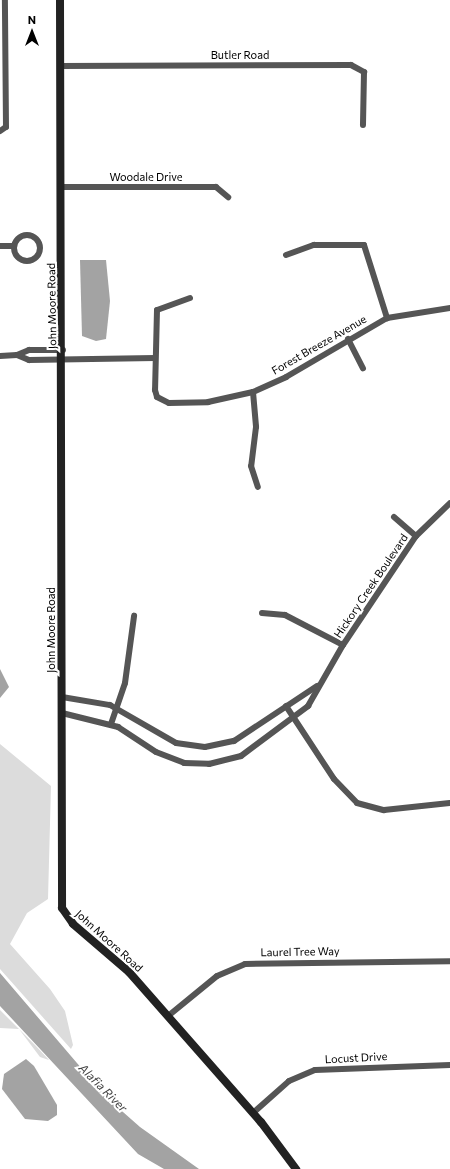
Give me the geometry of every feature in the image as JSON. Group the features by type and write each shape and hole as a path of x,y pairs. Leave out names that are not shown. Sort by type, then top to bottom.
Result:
{"street":[{"path":"0,132 6,127 3,42 5,0"},
{"name":"John Moore Road","path":"60,0 63,350 62,713 64,913 123,966 253,1113 291,1158 296,1169"},
{"name":"Butler Road","path":"60,66 351,65 364,72 364,125"},
{"name":"Woodale Drive","path":"61,187 216,187 228,197"},
{"path":"29,235 36,239 40,251 35,258 22,260 15,255 14,246 21,236 29,235"},
{"path":"286,255 314,245 364,245 387,318"},
{"path":"0,246 14,246"},
{"name":"Forest Breeze Avenue","path":"190,298 157,310 155,390 162,402 208,402 253,392 286,377 348,339 387,318 450,308"},
{"path":"348,339 363,368"},
{"path":"0,356 17,355 38,350 63,350"},
{"path":"38,350 38,360"},
{"path":"17,355 38,360 155,358"},
{"path":"253,392 256,427 251,466 258,487"},
{"name":"Hickory Creek Boulevard","path":"62,713 111,724 168,757 209,764 241,756 294,719 308,706 317,686 343,645 416,536 450,503"},
{"path":"394,517 416,536"},
{"path":"262,613 285,615 343,645"},
{"path":"111,724 125,683 134,616"},
{"name":"Hickory Creek Boulevard","path":"62,697 88,699 117,708 170,740 205,747 234,742 317,686"},
{"path":"286,706 334,779 357,803 384,810 450,803"},
{"name":"Laurel Tree Way","path":"168,1016 217,976 245,964 450,962"},
{"name":"Locust Drive","path":"253,1113 288,1081 315,1070 450,1065"}],"shaded area":[{"path":"80,260 106,260 110,301 106,339 96,341 82,336"},
{"path":"0,669 9,687 0,698"},
{"path":"0,744 51,786 48,899 27,913 10,944 50,989 65,1011 73,1045 71,1049 0,969"},
{"name":"Alafia River","path":"0,973 106,1097 140,1127 199,1169 164,1169 138,1154 0,1006"},
{"path":"0,1010 19,1029 0,1028"},
{"path":"19,1029 35,1045 49,1060 40,1057"},
{"path":"26,1059 34,1066 57,1105 57,1115 48,1121 25,1119 2,1089 4,1074"}]}
